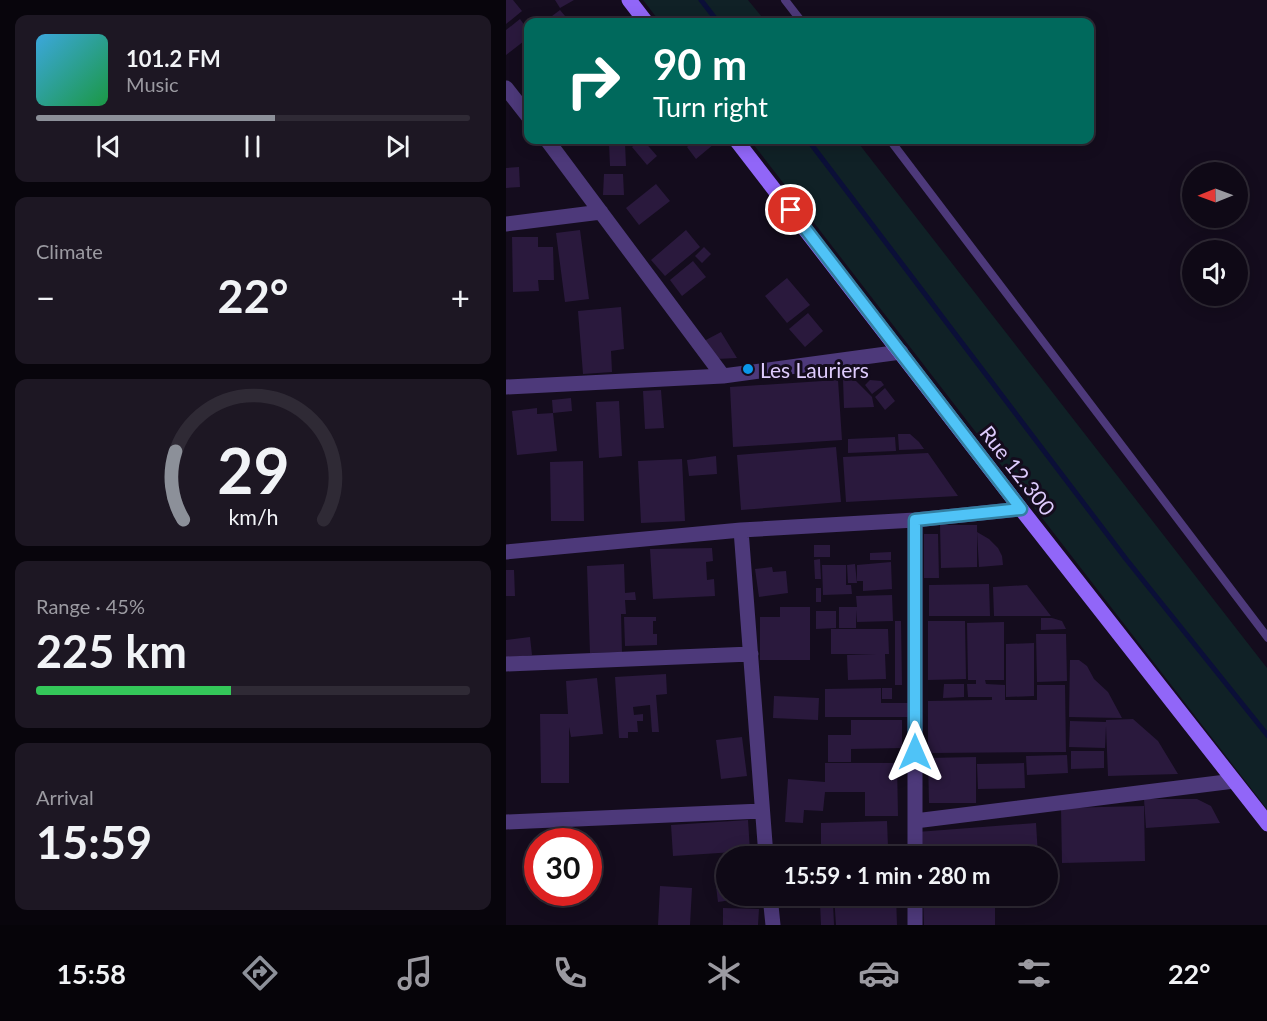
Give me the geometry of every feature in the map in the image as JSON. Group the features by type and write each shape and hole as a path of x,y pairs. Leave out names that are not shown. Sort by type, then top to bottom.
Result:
{"street":[{"path":"629,0 643,18"},
{"path":"506,87 524,111"},
{"path":"550,144 723,376"},
{"name":"Rue 12.300","path":"740,144 1021,509 1268,824"},
{"path":"506,224 601,212"},
{"path":"506,387 723,376 901,352"},
{"path":"506,552 741,530 915,520 1021,509"},
{"path":"915,520 915,846"},
{"path":"741,530 765,846"},
{"path":"506,664 751,654"},
{"path":"915,821 1234,781"},
{"path":"506,822 762,810"},
{"path":"771,906 773,925"},
{"path":"915,906 915,925"}],"lane":[{"path":"785,0 799,18"},
{"path":"893,144 1268,638"}],"shaded area":[{"path":"643,0 748,0 763,18 657,18"},
{"path":"753,144 859,144 1267,668 1267,809"}],"building":[{"path":"506,0 513,0 522,11 506,24"},
{"path":"555,0 574,0 560,8"},
{"path":"560,10 567,18 549,18"},
{"path":"520,19 524,24 524,41 506,55 506,30"},
{"path":"609,144 625,144 626,166 610,166"},
{"path":"635,144 646,144 657,156 647,165 632,147"},
{"path":"690,144 714,144 696,159 687,147"},
{"path":"519,167 520,187 506,188 506,168"},
{"path":"604,174 623,174 624,195 603,195"},
{"path":"656,184 670,201 639,225 626,208"},
{"path":"580,230 589,299 565,302 556,233"},
{"path":"686,230 700,247 665,276 651,260"},
{"path":"512,237 538,237 538,247 553,247 554,280 538,280 539,291 513,292"},
{"path":"704,247 711,254 702,263 695,256"},
{"path":"693,261 706,277 682,296 670,280"},
{"path":"787,278 810,305 787,323 765,296"},
{"path":"621,307 624,349 611,351 612,372 583,374 578,311"},
{"path":"808,313 823,331 805,347 789,329"},
{"path":"721,332 737,358 716,359 704,341"},
{"path":"843,379 856,381 872,397 874,407 844,408"},
{"path":"838,380 842,440 733,447 730,387"},
{"path":"870,380 881,381 884,385 872,394 865,385"},
{"path":"885,388 895,401 885,410 875,397"},
{"path":"661,390 664,428 645,429 643,391"},
{"path":"571,398 572,411 553,413 552,400"},
{"path":"619,401 622,456 599,458 596,402"},
{"path":"537,408 537,414 553,413 557,451 517,455 512,411"},
{"path":"898,434 910,434 924,449 899,450"},
{"path":"895,437 896,451 848,453 848,439"},
{"path":"836,447 841,502 741,510 737,455"},
{"path":"928,453 958,496 846,502 843,457"},
{"path":"716,456 717,474 689,476 687,460"},
{"path":"682,459 685,521 641,523 638,461"},
{"path":"583,461 584,521 551,521 550,462"},
{"path":"940,525 977,525 977,567 941,568"},
{"path":"977,532 998,548 1003,565 979,567"},
{"path":"924,534 938,534 939,578 924,578"},
{"path":"814,545 830,545 830,557 814,557"},
{"path":"712,548 713,561 706,562 707,580 714,579 715,596 653,599 650,549"},
{"path":"891,552 891,560 870,560 870,553"},
{"path":"820,559 821,579 815,579 814,560"},
{"path":"891,562 892,589 863,591 863,581 857,581 857,565"},
{"path":"624,564 625,593 635,592 636,600 625,600 626,614 621,614 622,652 590,653 587,566"},
{"path":"855,564 857,583 848,583 847,565"},
{"path":"822,565 846,565 846,585 851,585 852,594 823,595"},
{"path":"772,567 773,572 786,571 788,593 759,597 755,569"},
{"path":"506,570 514,570 515,596 506,596"},
{"path":"989,584 990,616 929,616 929,585"},
{"path":"1027,585 1051,616 994,616 993,587"},
{"path":"816,588 821,588 821,602 816,602"},
{"path":"892,595 893,621 857,622 856,610 856,628 839,628 839,607 857,607 856,596"},
{"path":"780,607 810,607 810,660 760,660 760,617 780,617"},
{"path":"816,611 836,611 836,628 816,629"},
{"path":"624,617 656,617 656,621 653,621 653,634 657,634 657,645 625,646"},
{"path":"1041,618 1062,621 1066,629 1041,630"},
{"path":"895,621 901,621 902,685 895,685"},
{"path":"928,621 965,621 966,679 928,680"},
{"path":"1004,622 1004,680 985,680 986,684 1005,685 1005,700 1037,700 1037,685 1065,685 1066,752 928,753 928,701 992,700 992,697 968,697 967,684 976,684 976,680 968,680 967,623"},
{"path":"831,629 888,629 889,654 885,654 886,679 848,680 847,655 876,654 831,654"},
{"path":"1036,634 1066,634 1067,681 1037,682"},
{"path":"530,637 532,655 506,658 506,640"},
{"path":"1034,643 1034,696 1006,697 1006,644"},
{"path":"1070,660 1079,660 1087,666 1094,679 1108,692 1122,718 1069,717"},
{"path":"666,674 667,694 656,695 659,732 652,732 650,705 633,707 634,715 643,714 643,721 637,721 638,732 628,732 628,738 619,738 615,677"},
{"path":"597,678 603,734 571,737 569,727 569,783 541,783 540,714 568,714 566,681"},
{"path":"944,684 964,684 964,697 943,698"},
{"path":"881,688 881,703 910,703 910,717 825,717 825,689"},
{"path":"882,688 892,688 892,699 882,699"},
{"path":"774,696 819,698 818,720 773,718"},
{"path":"1133,719 1158,741 1178,774 1108,776 1106,726 1105,748 1069,747 1070,721 1106,722 1106,720"},
{"path":"851,720 902,720 902,748 851,749 851,762 828,762 828,735 851,735"},
{"path":"742,737 747,776 721,779 716,740"},
{"path":"1071,751 1104,751 1104,768 1071,769"},
{"path":"1067,755 1068,773 1027,775 1026,756"},
{"path":"976,757 976,803 929,803 928,758"},
{"path":"825,763 897,763 898,816 865,816 865,792 825,792 823,811 804,810 803,823 785,822 788,779 825,782"},
{"path":"1024,763 1025,788 978,789 977,764"},
{"path":"1144,799 1197,799 1211,806 1220,823 1146,828"},
{"path":"1144,806 1145,861 1062,863 1061,808"},
{"path":"748,820 750,846 716,846 716,853 673,856 671,825"},
{"path":"887,821 888,846 821,846 821,823"},
{"path":"1036,823 1037,846 918,846 917,832"},
{"path":"660,886 692,888 690,925 658,925"},
{"path":"820,906 833,906 834,925 821,925"},
{"path":"835,906 896,906 897,925 836,925"},
{"path":"923,906 995,906 995,925 924,925"},
{"path":"723,908 759,909 758,925 723,925"}],"waterway":[{"path":"701,0 715,18"},
{"path":"811,144 1126,559 1268,736"}],"place":[{"name":"Les Lauriers","path":"748,369"}],"route":[{"path":"791,210 1021,509 915,520 915,752"}]}
